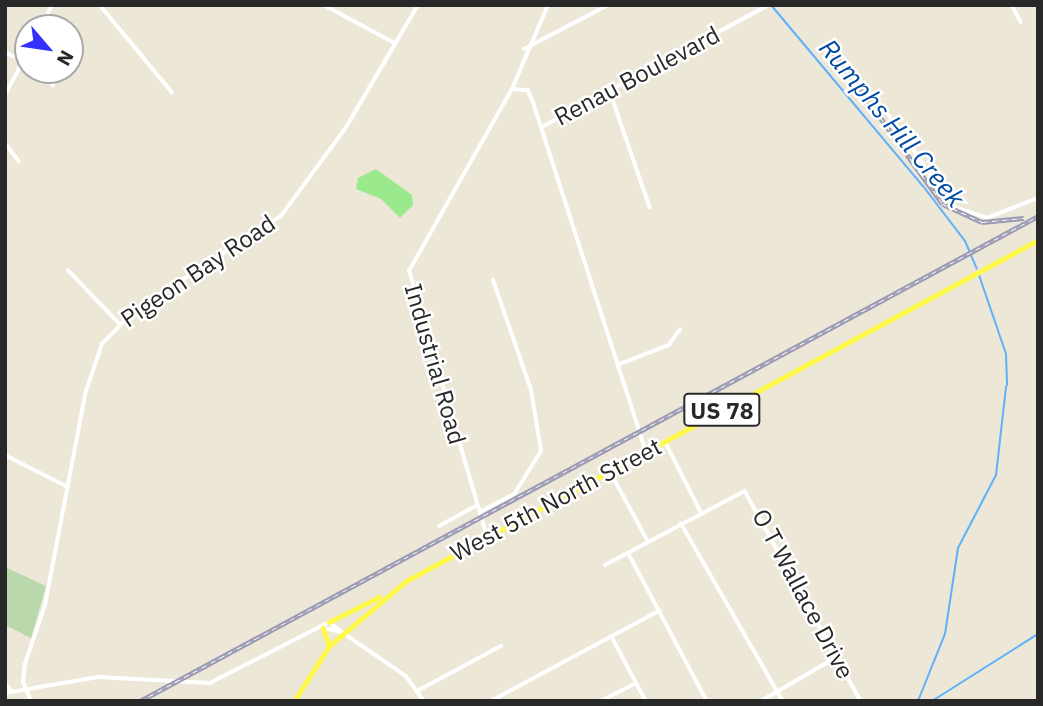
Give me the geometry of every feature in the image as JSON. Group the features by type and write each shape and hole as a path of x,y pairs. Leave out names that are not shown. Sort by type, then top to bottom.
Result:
{"main road":[{"name":"West 5th North Street","path":"293,701 329,646 382,597 487,537 1038,240"},
{"path":"329,622 382,597"},
{"path":"323,628 329,646"}],"street":[{"path":"100,5 173,92"},
{"path":"324,5 396,43"},
{"name":"Pigeon Bay Road","path":"24,688 94,363 119,323 281,216 345,129 418,5"},
{"path":"472,5 514,5"},
{"name":"Industrial Road","path":"487,537 408,271 512,89 524,49 547,5"},
{"path":"524,49 608,5"},
{"name":"Renau Boulevard","path":"542,127 769,5"},
{"path":"1012,5 1021,22"},
{"path":"512,89 528,90 542,127 620,363 646,452"},
{"path":"610,90 650,207"},
{"path":"889,115 954,207 987,218 1038,198"},
{"path":"5,143 19,161"},
{"path":"68,270 119,323"},
{"path":"480,512 515,493 541,451 537,410 493,280"},
{"path":"620,363 669,345 680,329"},
{"path":"606,565 701,512 665,441"},
{"path":"5,455 68,487"},
{"path":"610,471 648,541"},
{"name":"O T Wallace Drive","path":"701,512 743,491 861,701"},
{"path":"439,526 476,506"},
{"path":"681,523 783,701"},
{"path":"629,554 707,701"},
{"path":"491,701 659,611"},
{"path":"5,693 98,677 210,683 329,622 419,690 424,701"},
{"path":"312,632 323,628 342,632"},
{"path":"610,638 646,701"},
{"path":"419,690 501,646"},
{"path":"761,701 837,657"},
{"path":"5,682 11,691"},
{"path":"601,701 636,683"},
{"path":"24,688 31,701"}],"green space":[{"path":"376,169 412,195 413,205 400,218 381,199 356,189 358,178"},
{"path":"5,567 46,586 31,638 5,625"}],"waterway":[{"name":"Rumphs Hill Creek","path":"771,5 923,186 965,241 977,269"},
{"name":"Rumphs Hill Creek","path":"979,275 1006,354 1007,385"},
{"name":"Rumphs Hill Creek","path":"918,701 945,634 958,548 996,475 1006,387"},
{"path":"932,701 1038,634"}],"railway":[{"path":"834,53 943,204 982,222 1024,218"},
{"path":"140,701 1038,216"}]}
